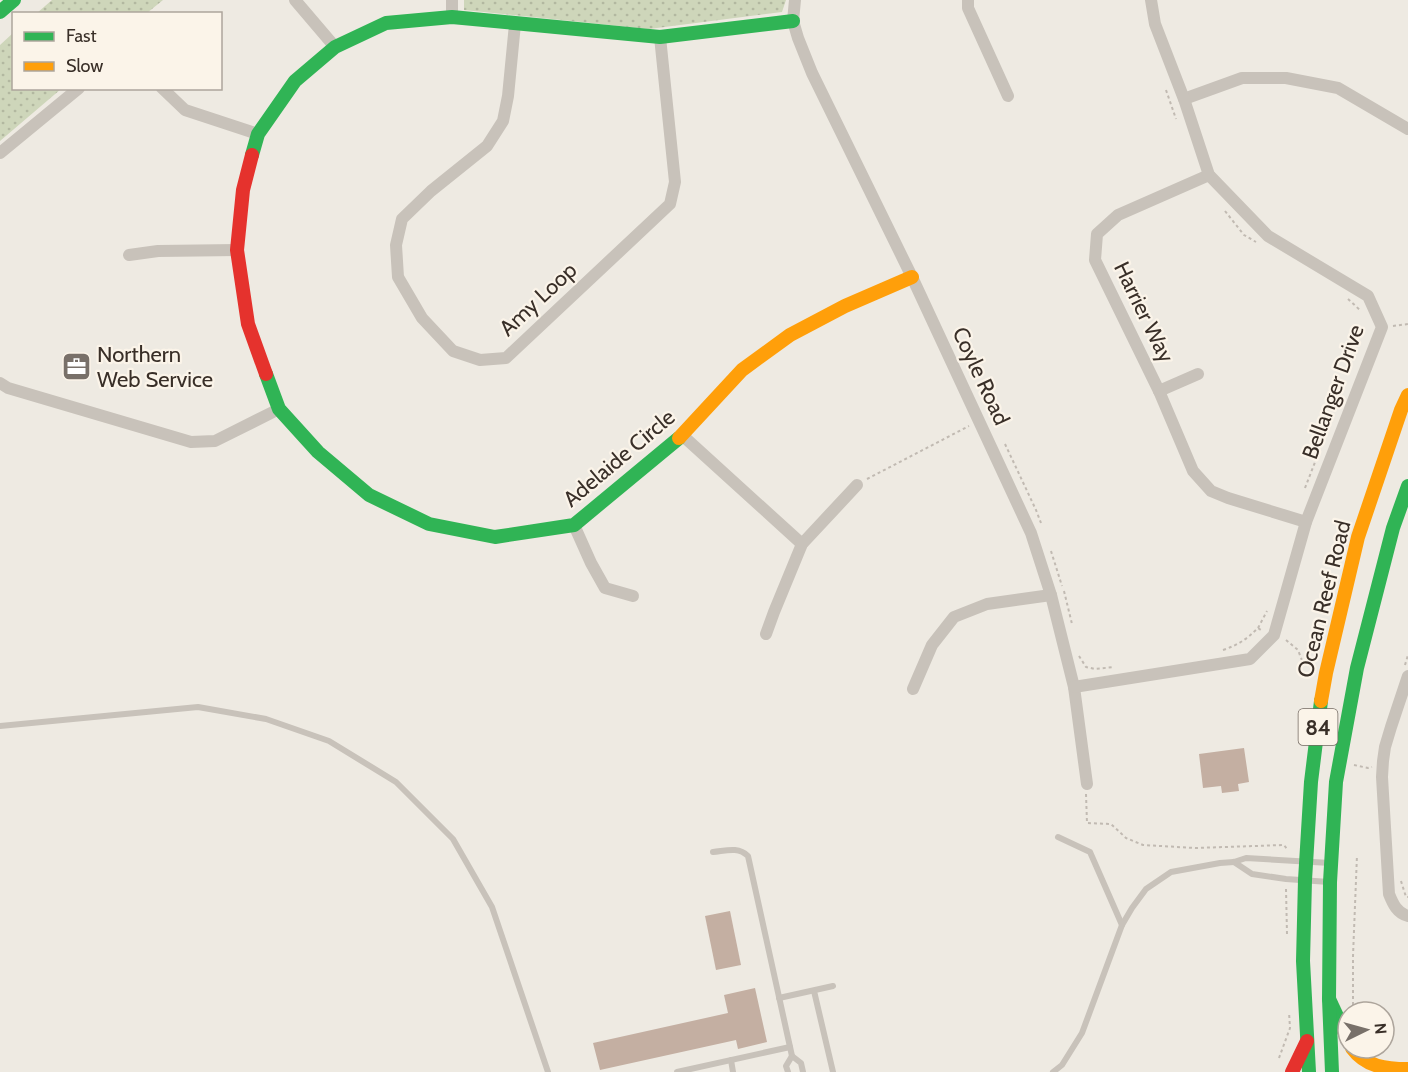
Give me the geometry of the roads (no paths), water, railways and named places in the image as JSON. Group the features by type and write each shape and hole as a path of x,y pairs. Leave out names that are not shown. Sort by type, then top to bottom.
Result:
{"main road":[{"path":"0,12 14,0"},
{"name":"Adelaide Circle","path":"793,21 660,37 452,17 386,23 335,47 295,81 258,134 243,190 237,250 248,324 279,410 318,452 369,495 429,524 495,537 574,525 682,435 742,370 790,335 845,306 912,277"},
{"name":"Ocean Reef Road","path":"1308,1072 1303,961 1305,862 1311,782 1326,673 1358,537 1408,395"},
{"name":"84","path":"1332,1072 1329,999 1330,882 1336,782 1357,668 1393,528 1408,486"},
{"path":"1329,999 1336,1014"},
{"path":"1292,1072 1307,1041"},
{"path":"1364,1060 1387,1069 1408,1069"}],"street":[{"path":"295,0 335,47"},
{"path":"452,0 452,17"},
{"name":"Coyle Road","path":"795,0 793,21 812,73 912,277 1031,533 1051,596 1074,687 1087,784"},
{"path":"968,0 968,8 1008,96"},
{"name":"Bellanger Drive","path":"1074,687 1250,659 1274,635 1306,522 1382,327 1368,297 1269,236 1209,175 1184,99 1155,24 1151,0"},
{"name":"Amy Loop","path":"515,24 508,96 503,121 487,146 431,191 402,219 396,245 399,277 422,318 453,351 480,360 506,358 670,204 675,182 660,37"},
{"path":"1184,99 1242,78 1286,78 1338,88 1408,129"},
{"path":"0,153 77,90"},
{"path":"164,90 185,110 258,134"},
{"name":"Harrier Way","path":"1209,175 1118,214 1097,234 1095,260 1159,391 1193,471 1211,490 1228,498 1306,522"},
{"path":"129,255 158,251 237,250"},
{"name":"Harrier Way","path":"1159,391 1198,374"},
{"path":"0,382 8,388 191,442 215,441 279,410"},
{"path":"682,435 802,544"},
{"path":"766,634 802,544 856,485"},
{"path":"574,525 605,588 633,596"},
{"path":"914,689 932,645 954,617 987,604 1051,596"},
{"path":"1408,676 1385,747 1382,777 1389,894 1401,914 1408,916"}],"lane":[{"path":"0,726 198,707 266,719 330,741 396,782 453,839 492,907 548,1072"},
{"path":"1058,837 1090,852 1122,925"},
{"path":"712,852 738,849 748,856 792,1056 801,1063 803,1072"},
{"path":"1053,1072 1062,1065 1082,1033 1122,925 1146,889 1170,872 1246,858 1331,863"},
{"path":"1234,862 1252,874 1330,882"},
{"path":"779,998 833,986"},
{"path":"814,990 833,1072"},
{"path":"677,1072 790,1047"},
{"path":"788,1072 786,1066 792,1056"},
{"path":"731,1060 734,1072"}],"place":[{"name":"Northern Web Service","path":"76,367"}]}
